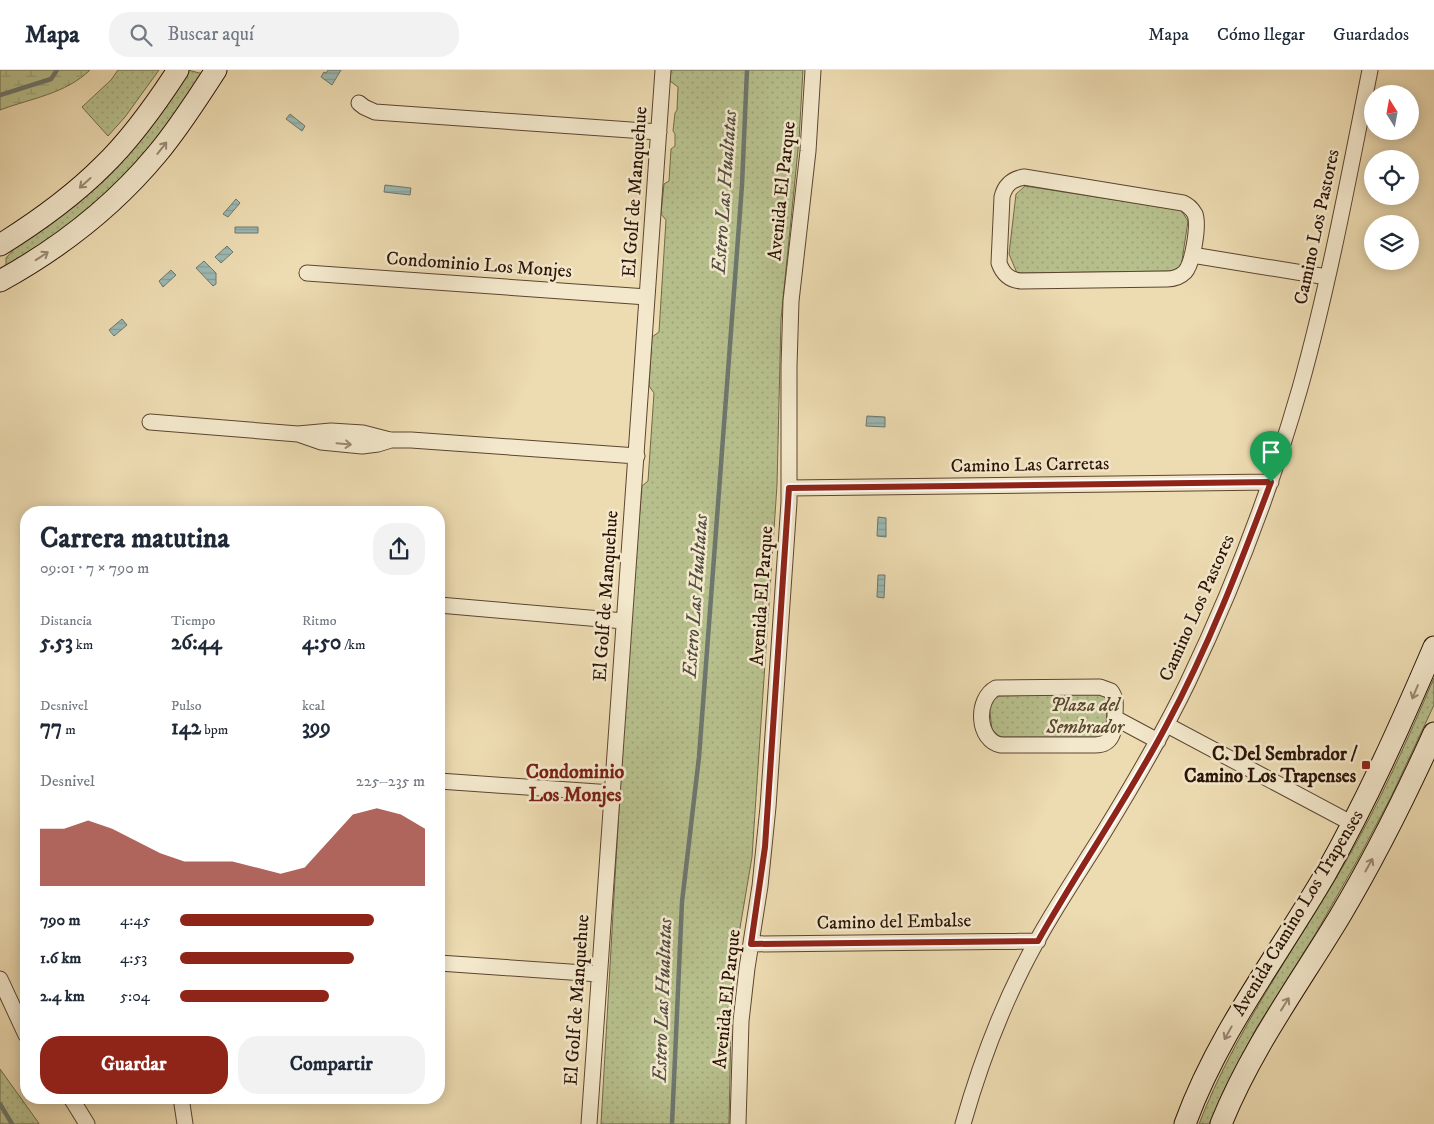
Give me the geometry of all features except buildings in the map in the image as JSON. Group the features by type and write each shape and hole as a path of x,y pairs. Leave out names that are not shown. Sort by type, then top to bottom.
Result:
{"main road":[{"path":"0,245 64,201 103,167 136,130 178,70"},
{"path":"0,281 64,241 114,200 142,172 170,138 216,70"},
{"path":"0,260 19,233"},
{"name":"Avenida Camino Los Trapenses","path":"1185,1124 1199,1090 1228,1032 1326,873 1353,824 1390,748 1434,647"},
{"name":"Avenida Camino Los Trapenses","path":"1221,1124 1237,1087 1258,1047 1365,872 1434,733"}],"street":[{"name":"El Golf de Manquehue","path":"589,1124 663,70"},
{"name":"Avenida El Parque","path":"738,1124 741,1021 765,847 789,488 791,310 794,267 808,151 813,70"},
{"name":"Camino Los Pastores","path":"963,1124 982,1062 1009,996 1038,941 1167,725 1209,637 1271,482 1300,387 1327,277 1370,70"},
{"path":"359,103 375,112 659,132"},
{"path":"1024,177 1184,203 1192,209 1196,219 1192,255 1187,270 1173,279 1015,281 1005,275 999,263 1004,191 1012,181 1024,177"},
{"path":"1192,255 1327,277"},
{"name":"Condominio Los Monjes","path":"307,273 647,298"},
{"path":"150,422 298,434 321,442 362,446 391,440 430,441 637,456"},
{"name":"Camino Las Carretas","path":"789,488 1271,482"},
{"path":"445,606 624,621"},
{"path":"1100,687 1108,689 1114,695 1116,704 1115,718 1114,734 1108,741 1100,745 1001,745 995,744 986,737 983,726 982,705 985,697 996,688 1100,687"},
{"path":"1115,718 1158,741"},
{"path":"1167,725 1353,824"},
{"path":"445,781 612,793"},
{"name":"Camino del Embalse","path":"751,944 1038,941"},
{"path":"445,963 599,974"},
{"path":"0,979 20,1024"},
{"path":"75,1104 87,1124"},
{"path":"182,1104 184,1124"}],"green space":[{"path":"0,70 90,70 70,85 59,90 0,110"},
{"path":"118,70 159,70 125,117 108,136 82,107 111,80"},
{"path":"188,70 203,74 146,154 82,218 6,267 6,258 15,248"},
{"path":"671,70 803,70 799,140 781,319 777,485 752,857 732,975 729,1124 601,1124 628,651 642,486 648,481 654,393 649,386 652,337 659,332 666,220 661,214 664,184 669,181 671,149 675,146 675,134 673,131 677,110 678,87 670,81"},
{"path":"1025,186 1181,210 1188,221 1181,267 1170,271 1017,273 1009,254 1016,194"},
{"path":"1434,678 1434,705 1391,797 1316,933 1257,1027 1226,1086 1209,1124 1199,1124 1230,1056 1248,1023 1345,863 1369,818 1403,749"},
{"name":"Plaza del Sembrador","path":"1102,694 1107,700 1106,731 1100,737 1000,737 992,730 989,703 998,696"},
{"path":"0,1069 20,1097 20,1104 25,1104 39,1124 0,1124"}],"water":[{"path":"328,70 341,70 332,85 321,77"},
{"path":"290,114 305,126 302,131 286,119"},
{"path":"385,185 411,188 410,195 384,192"},
{"path":"236,199 240,203 228,217 223,214"},
{"path":"235,227 258,227 258,233 235,233"},
{"path":"227,246 233,252 221,263 215,257"},
{"path":"204,261 216,273 216,284 213,286 196,268"},
{"path":"171,270 176,275 163,287 159,281"},
{"path":"122,319 127,325 114,336 109,330"},
{"path":"867,416 885,417 885,427 866,426"},
{"path":"878,517 886,518 886,537 877,536"},
{"path":"878,575 885,575 884,598 877,597"}],"waterway":[{"path":"0,95 51,79 57,70"},
{"name":"Estero Las Hualtatas","path":"672,1124 682,902 699,757 742,185 747,70"},
{"path":"0,1104 12,1124"}],"place":[{"name":"C. Del Sembrador / Camino Los Trapenses","path":"1366,765"}],"district":[{"name":"Condominio Los Monjes","path":"575,784"}],"route":[{"path":"1271,482 1209,637 1167,725 1139,775 1067,890 1038,941 751,944 765,847 789,488 1271,482"}]}
